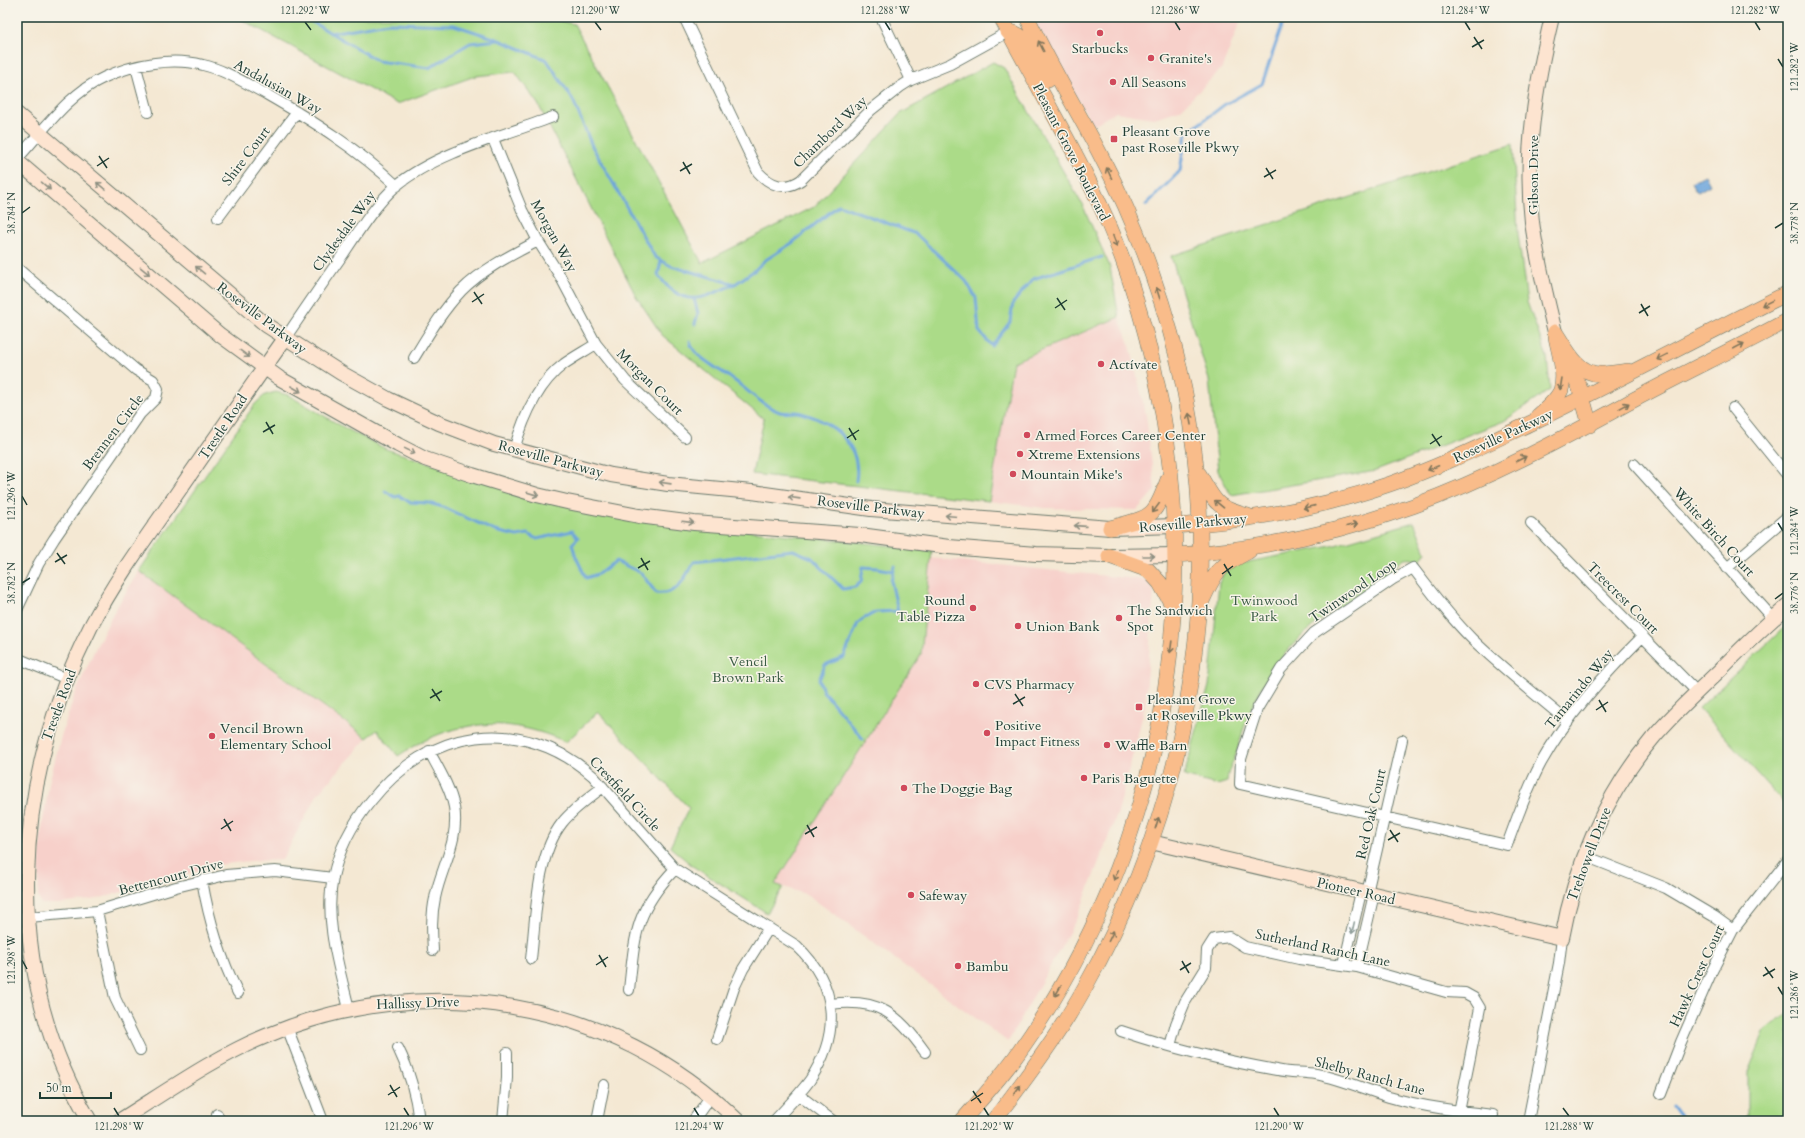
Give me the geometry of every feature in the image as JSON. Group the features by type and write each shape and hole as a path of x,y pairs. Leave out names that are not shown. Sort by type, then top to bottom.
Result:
{"main road":[{"name":"Pleasant Grove Boulevard","path":"962,1121 1018,1054 1052,1002 1085,943 1130,840 1144,795 1154,750 1170,654 1174,608 1176,555 1167,434 1157,381 1138,307 1124,263 1103,210 1084,171 1001,17"},
{"name":"Pleasant Grove Boulevard","path":"993,1121 1055,1036 1084,990 1123,912 1151,842 1186,712 1200,606 1201,525 1197,471 1192,430 1171,333 1145,255 1111,178 1027,17"},
{"path":"1008,32 1016,32 1025,39 1061,104 1066,109 1078,113"},
{"name":"Roseville Parkway","path":"1175,526 1201,525 1312,506 1389,485 1477,450 1583,398 1788,293"},
{"name":"Roseville Parkway","path":"1176,555 1259,545 1320,533 1412,506 1486,476 1590,424 1788,320"},
{"path":"1555,332 1578,366 1588,371 1599,374 1637,370"},
{"path":"1555,332 1583,398 1590,424"},
{"path":"1534,421 1556,397 1560,390 1562,371 1555,332"},
{"path":"1197,471 1214,500 1219,505 1226,510 1254,517"},
{"path":"1110,528 1148,517 1159,505 1171,472"},
{"path":"1200,606 1218,570 1224,564 1259,545"},
{"path":"1109,556 1148,570 1160,583 1174,608"},
{"path":"1123,912 1130,866 1134,857 1134,848 1130,840"}],"street":[{"name":"Chambord Way","path":"684,17 748,154 758,172 766,180 774,184 793,186 801,180 871,110 911,80 945,66 1008,32"},
{"path":"881,17 911,80"},
{"name":"Gibson Drive","path":"1552,17 1543,55 1534,110 1531,163 1532,221 1538,263 1555,332"},
{"name":"Andalusian Way","path":"17,160 70,102 84,90 104,77 154,63 179,62 203,65 230,74 297,112 355,150 397,186"},
{"path":"136,67 148,112"},
{"name":"Shire Court","path":"218,218 297,112"},
{"name":"Roseville Parkway","path":"17,114 242,305 286,338 342,373 388,399 465,434 514,450 611,475 668,484 752,492 871,509 1110,528 1175,526"},
{"name":"Clydesdale Way","path":"286,338 364,222 379,203 397,186 438,161 457,152 553,117"},
{"name":"Morgan Way","path":"492,139 522,210 538,241 560,276 596,344"},
{"name":"Roseville Parkway","path":"17,160 220,335 299,391 425,458 505,486 567,502 639,516 694,523 860,535 950,546 1036,554 1109,556 1176,555"},
{"path":"414,358 440,316 462,290 496,264 538,241"},
{"name":"Brennen Circle","path":"17,268 136,370 153,380 158,389 156,398 140,414 54,539 39,563 17,610"},
{"name":"Trestle Road","path":"90,1121 59,1062 45,1023 21,918 26,860 36,784 45,745 67,679 92,625 119,578 264,367 286,338"},
{"path":"514,450 522,423 544,384 563,365 596,344"},
{"name":"Morgan Court","path":"596,344 625,380 685,437"},
{"path":"1733,408 1788,476"},
{"name":"White Birch Court","path":"1634,464 1773,618"},
{"path":"1727,568 1788,516"},
{"name":"Treecrest Court","path":"1531,523 1697,692"},
{"name":"Twinwood Loop","path":"1385,817 1240,784 1241,759 1258,709 1281,669 1314,634 1393,578 1413,568 1437,599 1472,638 1508,672 1567,721"},
{"name":"Trehowell Drive","path":"1528,1121 1559,963 1566,918 1585,856 1605,810 1639,756 1671,717 1773,618 1788,606"},
{"name":"Tamarindo Way","path":"1385,817 1507,845 1540,764 1567,721 1606,674 1642,637"},
{"path":"17,658 67,679"},
{"name":"Crestfield Circle","path":"349,1009 331,922 333,878 339,855 348,834 359,815 392,777 411,762 429,751 450,742 471,737 513,737 531,741 549,746 569,757 593,776 675,869 797,946 808,956 819,972 826,986 830,1004 831,1022 826,1047 821,1061 798,1095 774,1121"},
{"name":"Red Oak Court","path":"1367,893 1402,740"},
{"path":"429,751 454,807 455,825 453,843 440,877 434,899 432,920 433,950"},
{"path":"531,959 540,879 544,857 551,840 562,824 573,812 603,787"},
{"name":"Pioneer Road","path":"1151,842 1562,938"},
{"path":"1585,856 1666,888 1715,917 1733,930"},
{"name":"Hawk Crest Court","path":"1661,1094 1703,993 1733,930 1788,860"},
{"path":"629,990 634,942 639,921 648,902 675,869"},
{"name":"Bettencourt Drive","path":"21,918 97,911 202,880 226,875 275,872 333,878"},
{"path":"202,880 211,926 218,949 238,993"},
{"path":"1344,964 1367,893"},
{"path":"1357,967 1367,893"},
{"path":"97,911 116,998 140,1050"},
{"path":"716,1039 734,988 743,969 769,928"},
{"name":"Sutherland Ranch Lane","path":"1170,1046 1176,1024 1185,1002 1206,968 1207,950 1214,939 1229,936 1245,947 1299,959 1344,964 1416,985 1446,992 1465,993 1474,998 1480,1008 1458,1112"},
{"name":"Hallissy Drive","path":"119,1121 220,1059 287,1027 349,1009 394,1002 438,999 498,1004 544,1013 586,1026 628,1044 658,1060 710,1097 738,1121"},
{"path":"830,1004 850,1002 867,1004 882,1010 897,1018 908,1028 925,1052"},
{"path":"287,1027 323,1121"},
{"name":"Shelby Ranch Lane","path":"1121,1031 1170,1046 1278,1070 1315,1074 1360,1086 1388,1097 1440,1110 1493,1115"},
{"path":"398,1048 407,1066 412,1083 418,1121"},
{"path":"503,1121 507,1078 507,1053"},
{"path":"597,1121 604,1085"},
{"path":"798,1095 833,1121"},
{"path":"693,1121 710,1097"}],"shaded area":[{"path":"1034,17 1242,17 1222,68 1180,110 1154,118 1116,112 1093,125 1050,53"},
{"path":"1119,317 1131,349 1146,415 1155,490 1137,510 1045,508 989,501 1013,362"},
{"path":"929,558 1148,580 1154,590 1145,706 1118,812 1078,916 1008,1042 808,895 775,884 920,652"},
{"name":"Vencil Brown Elementary School","path":"139,571 367,738 317,795 282,860 249,861 217,865 97,899 60,904 41,904 38,897 41,834 49,783 62,733 75,694 96,647 115,610"}],"green space":[{"path":"237,17 542,17 574,24 702,263 814,207 900,114 993,62 1004,68 1083,206 1110,267 1119,317 1013,362 989,501 752,474 764,419 662,335 636,296 538,104 515,72 475,76 397,104"},
{"path":"1513,144 1518,234 1527,302 1547,357 1550,390 1504,421 1376,471 1231,495 1218,471 1209,380 1171,256"},
{"name":"Vencil Brown Park","path":"276,392 288,395 345,428 386,449 525,494 676,523 932,550 921,654 775,884 783,887 767,913 694,867 670,847 689,808 598,712 566,742 544,733 522,728 501,725 480,725 459,728 439,734 398,756 377,730 367,738 139,571 255,404 265,395"},
{"name":"Twinwood Park","path":"1414,522 1426,552 1420,561 1414,559 1401,560 1385,577 1313,626 1299,638 1276,666 1249,713 1227,782 1217,785 1184,776 1209,686 1219,583 1225,571 1237,564 1332,546"},
{"path":"1788,624 1788,807 1699,708"},
{"path":"1788,1013 1788,1121 1741,1121 1748,1116 1748,1072 1765,1031"}],"water":[{"path":"1705,175 1710,185 1698,192 1695,190 1691,182"}],"waterway":[{"path":"304,17 378,61 429,68 470,43 499,40 547,60 573,100 592,146 655,257 671,266 735,284 755,270 764,261 792,243 839,205 916,234 966,281 976,298 979,331 992,346 1010,322 1013,303 1033,279 1102,257"},
{"path":"1146,205 1180,171 1186,134 1224,105 1262,84 1285,17"},
{"path":"330,33 388,23 454,25 497,39"},
{"path":"661,261 658,275 667,286 676,293 685,297 703,297 735,284"},
{"path":"694,299 698,313 695,324"},
{"path":"690,341 696,353 768,406 780,412 798,412 813,417 834,429 843,437 855,456 857,468 856,481"},
{"path":"385,491 395,497 400,496 409,502 429,503 443,507 495,531 517,536 528,534 537,539 572,531 578,538 572,544 576,557 586,578 598,574 616,561 641,573 656,593 670,592 680,585 694,562 793,550 812,558 843,589 855,587 861,582 863,567 893,571"},
{"path":"863,739 823,691 819,680 825,665 844,657 858,623 876,612 898,611 891,581 895,566"},
{"path":"1673,1106 1684,1121"}],"place":[{"name":"Starbucks","path":"1100,33"},
{"name":"Granite's","path":"1151,58"},
{"name":"All Seasons","path":"1113,82"},
{"name":"Pleasant Grove past Roseville Pkwy","path":"1114,139"},
{"name":"Actívate","path":"1101,364"},
{"name":"Armed Forces Career Center","path":"1027,435"},
{"name":"Xtreme Extensions","path":"1020,454"},
{"name":"Mountain Mike's","path":"1013,474"},
{"name":"Round Table Pizza","path":"973,608"},
{"name":"The Sandwich Spot","path":"1119,618"},
{"name":"Union Bank","path":"1018,626"},
{"name":"CVS Pharmacy","path":"976,684"},
{"name":"Pleasant Grove at Roseville Pkwy","path":"1139,707"},
{"name":"Positive Impact Fitness","path":"987,733"},
{"name":"Vencil Brown Elementary School","path":"212,736"},
{"name":"Waffle Barn","path":"1107,745"},
{"name":"Paris Baguette","path":"1084,778"},
{"name":"The Doggie Bag","path":"904,788"},
{"name":"Safeway","path":"911,895"},
{"name":"Bambu","path":"958,966"}]}
